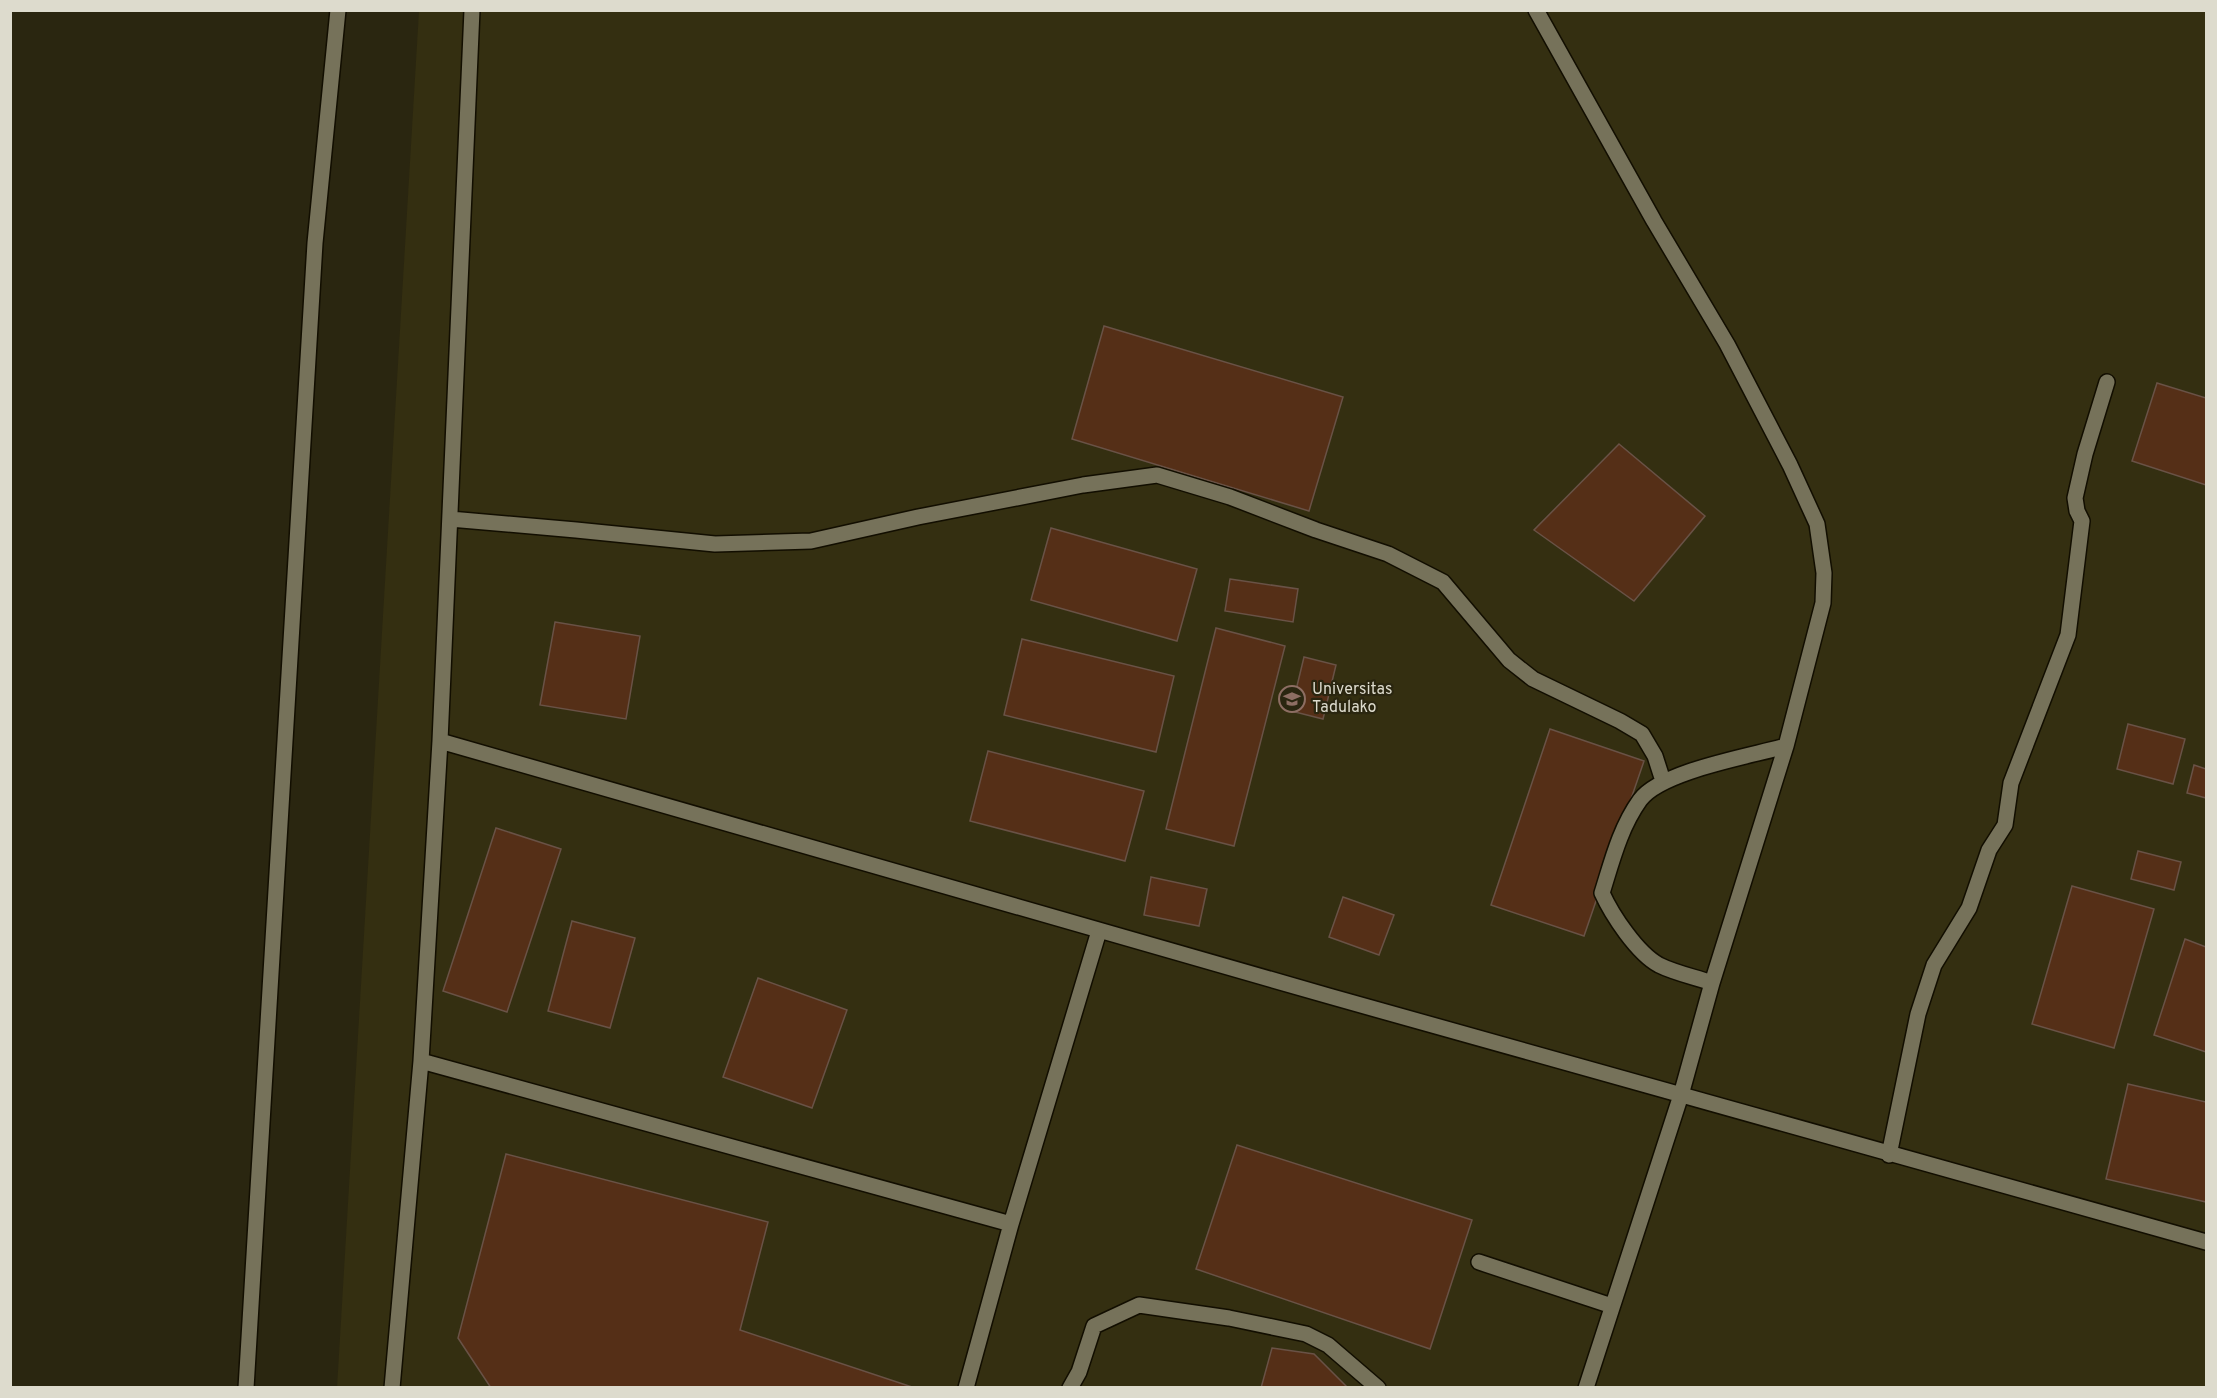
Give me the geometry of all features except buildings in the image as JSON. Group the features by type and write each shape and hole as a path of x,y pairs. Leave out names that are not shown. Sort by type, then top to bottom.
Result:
{"street":[{"path":"246,1388 315,243 338,10"},
{"path":"392,1388 421,1061 440,741 472,10"},
{"path":"1536,10 1654,221 1727,344 1790,465 1817,524 1824,573 1823,603 1786,746 1712,983 1681,1095 1586,1388"},
{"path":"1888,1155 1918,1014 1934,965 1969,908 1989,850 2005,825 2011,783 2068,635 2082,520 2077,511 2075,498 2085,454 2107,382"},
{"path":"450,519 715,544 811,541 918,517 1083,485 1157,476 1230,497 1316,530 1388,554 1443,582 1509,660 1533,679 1620,721 1642,735 1655,756 1663,781"},
{"path":"440,741 1888,1155 2206,1242"},
{"path":"1712,983 1658,964 1637,947 1611,913 1602,893 1619,838 1642,798 1663,781 1786,746"},
{"path":"966,1388 1011,1224 1099,931"},
{"path":"421,1061 1011,1224"},
{"path":"1479,1262 1612,1306"},
{"path":"1070,1388 1094,1326 1139,1305 1229,1318 1306,1334 1328,1346 1378,1388"}],"shaded area":[{"name":"Universitas Tadulako","path":"419,11 2206,11 2206,1387 337,1388"}],"place":[{"name":"Universitas Tadulako","path":"1292,699"}]}
